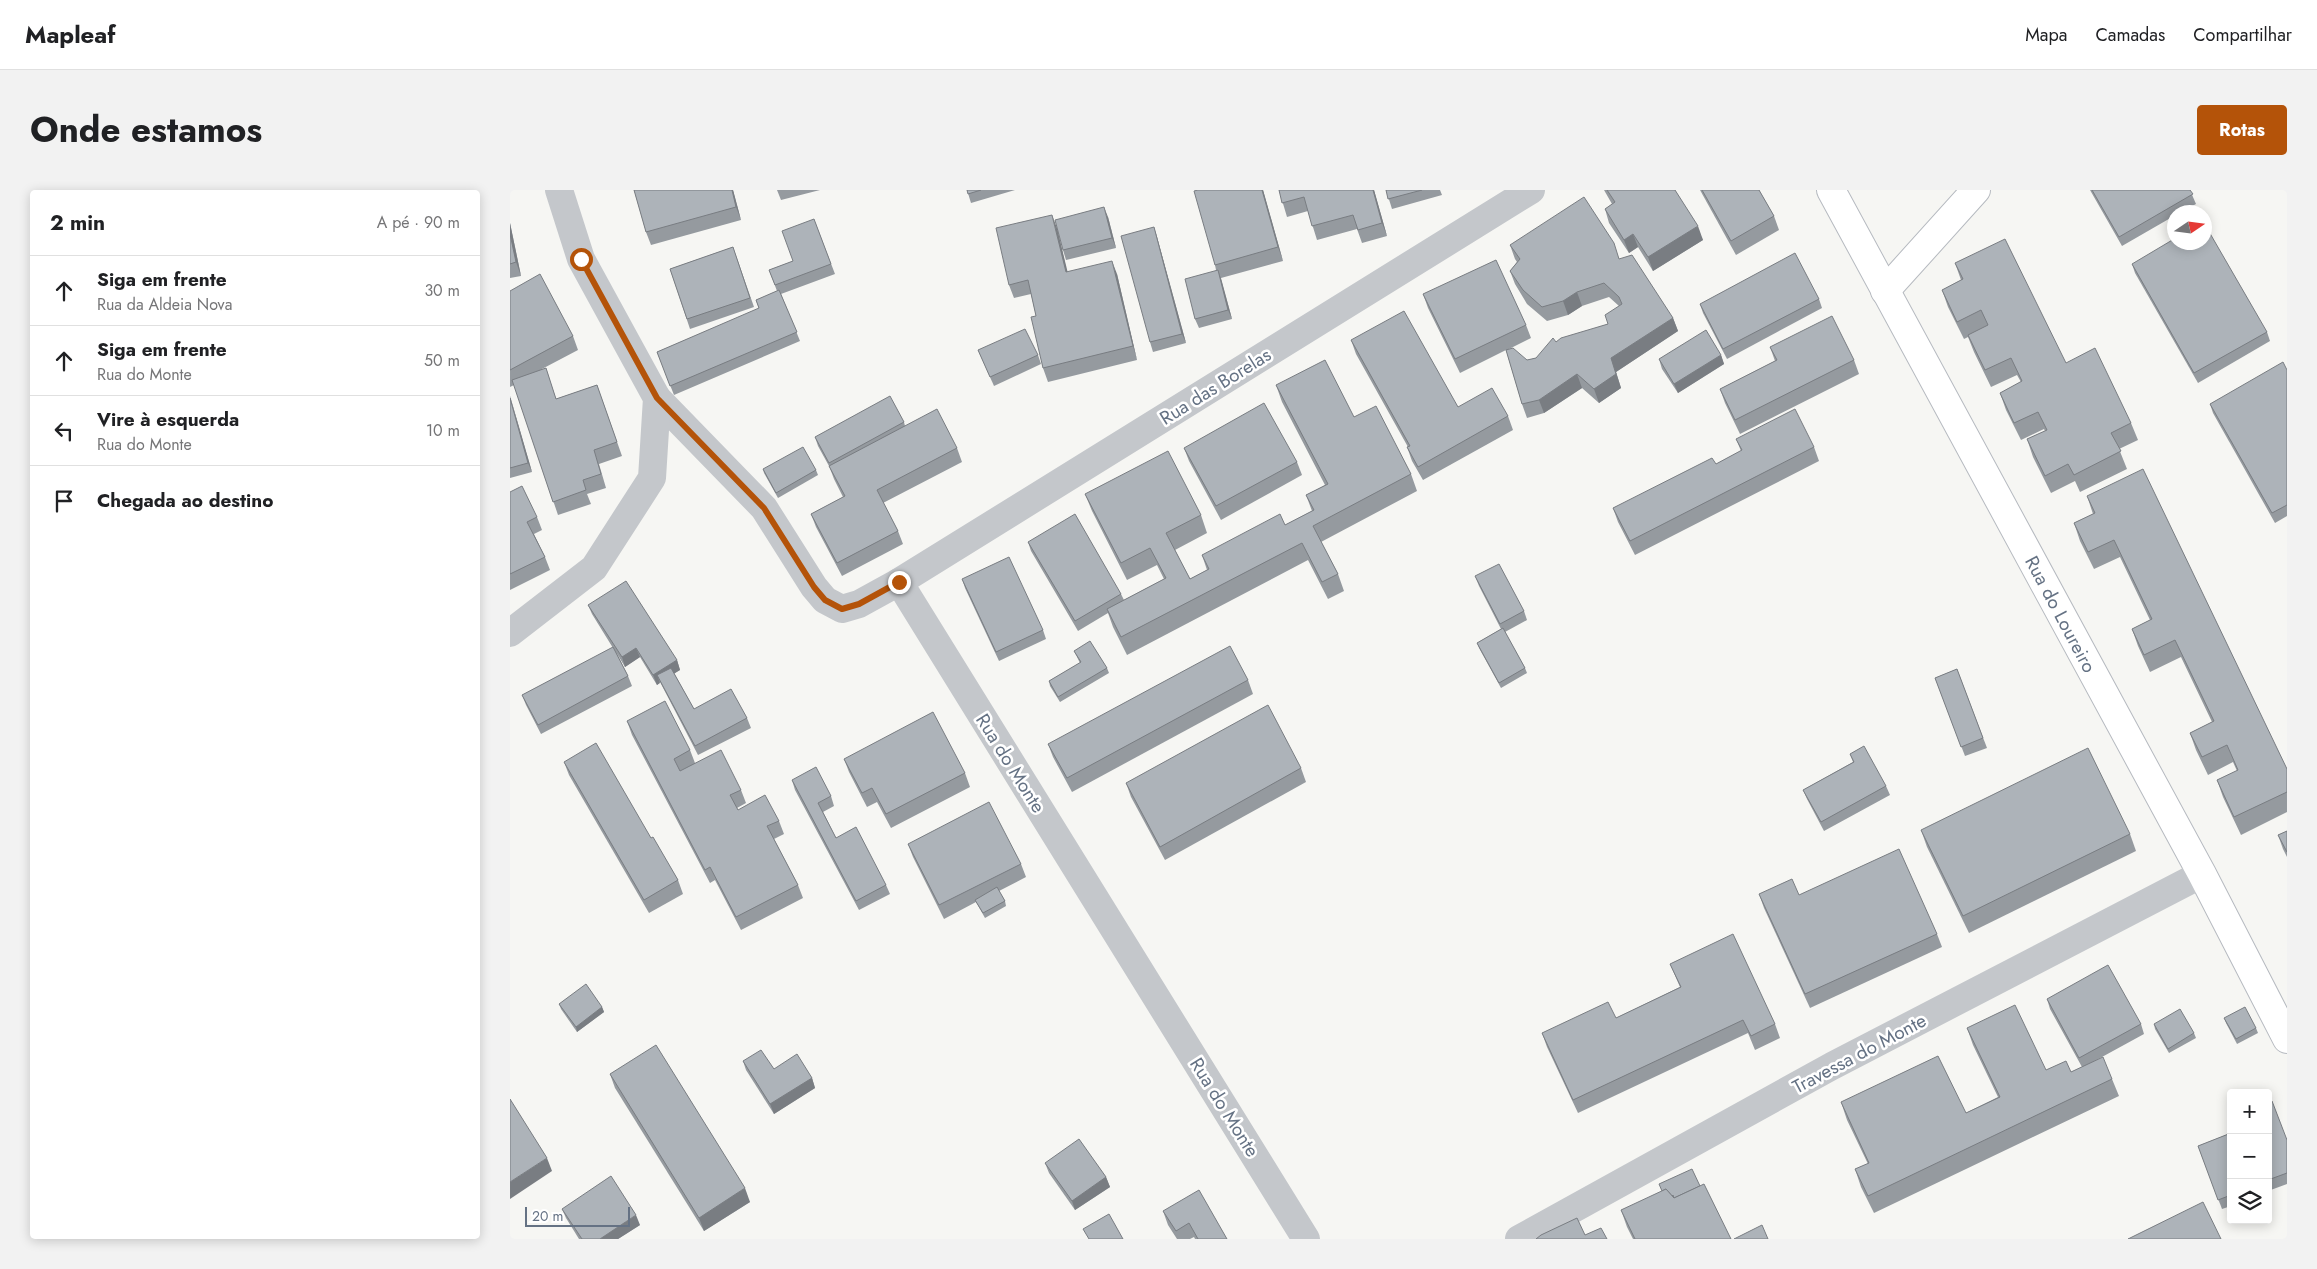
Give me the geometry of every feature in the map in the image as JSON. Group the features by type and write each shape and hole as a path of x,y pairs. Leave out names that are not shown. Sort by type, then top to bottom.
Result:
{"main road":[{"name":"Rua do Loureiro","path":"1831,190 2202,874 2287,1039"},
{"path":"1886,291 1976,190"}],"street":[{"path":"559,190 581,259 657,398 764,508 825,600 842,609 859,604 899,582"},
{"name":"Rua das Borelas","path":"899,582 1532,190"},
{"path":"510,633 594,568 652,478 657,398"},
{"name":"Rua do Monte","path":"899,582 1306,1239"},
{"name":"Travessa do Monte","path":"1519,1239 1832,1066 2202,874"}],"building":[{"path":"634,190 732,190 736,207 646,232"},
{"path":"967,190 981,190 968,194"},
{"path":"1262,190 1278,247 1215,265 1194,191"},
{"path":"1279,190 1373,190 1382,223 1358,230 1353,215 1312,226 1304,197 1282,203"},
{"path":"1386,190 1422,190 1388,199"},
{"path":"1607,190 1675,190 1698,226 1648,257 1633,234 1624,240 1605,209 1615,202"},
{"path":"1702,190 1759,190 1774,216 1731,241"},
{"path":"2092,190 2190,190 2193,194 2174,205 2167,205 2167,209 2119,237"},
{"path":"1584,197 1614,243 1619,259 1632,255 1673,318 1611,358 1616,374 1594,389 1577,374 1539,400 1522,404 1506,350 1513,348 1527,360 1536,358 1553,338 1556,342 1561,338 1608,324 1605,315 1622,304 1619,297 1604,283 1577,292 1563,301 1542,307 1523,290 1510,271 1520,259 1510,245"},
{"path":"1104,207 1112,238 1063,250 1055,220"},
{"path":"1052,215 1066,272 1112,261 1133,346 1043,368 1031,317 1036,316 1028,280 1009,285 996,228"},
{"path":"814,219 831,264 775,285 769,270 793,261 782,231"},
{"path":"1154,227 1182,334 1150,342 1121,236"},
{"path":"510,234 516,262 510,264"},
{"path":"2212,237 2267,332 2194,373 2132,264 2167,243 2167,250 2212,250"},
{"path":"2005,239 2066,363 2095,348 2131,423 2111,433 2121,451 2074,475 2068,464 2045,476 2027,439 2047,430 2038,412 2014,423 2000,393 2022,381 2011,358 1985,370 1968,335 1988,325 1981,310 1957,322 1942,290 1963,279 1955,263"},
{"path":"733,247 750,298 687,319 670,269"},
{"path":"1795,253 1819,299 1723,349 1700,304"},
{"path":"1496,260 1526,325 1455,359 1423,294"},
{"path":"1218,270 1228,310 1195,319 1185,279"},
{"path":"540,274 573,336 510,370 510,291"},
{"path":"779,290 797,332 670,386 657,352 759,308 756,300"},
{"path":"1404,311 1458,407 1492,388 1508,416 1418,467 1407,447 1410,446 1351,340"},
{"path":"1832,316 1854,360 1735,420 1720,389 1777,360 1770,347"},
{"path":"1025,329 1038,355 990,377 978,350"},
{"path":"1706,330 1721,355 1674,384 1659,359"},
{"path":"1325,360 1354,417 1376,406 1411,474 1313,526 1338,574 1322,582 1302,543 1121,637 1107,609 1166,578 1150,548 1121,563 1085,494 1168,451 1201,515 1166,533 1190,579 1209,569 1202,555 1280,514 1285,525 1314,510 1306,495 1328,484 1276,385"},
{"path":"2283,362 2287,370 2287,505 2272,513 2210,404"},
{"path":"546,368 556,399 597,385 617,442 594,450 601,474 583,480 586,490 553,502 512,380"},
{"path":"890,396 904,422 829,463 815,437"},
{"path":"510,398 528,463 510,468"},
{"path":"1264,403 1297,462 1216,506 1184,448"},
{"path":"937,409 957,448 877,490 898,531 837,563 811,514 845,496 829,466"},
{"path":"1795,409 1814,447 1630,541 1613,508 1712,458 1716,464 1742,450 1736,439"},
{"path":"803,447 816,470 776,493 763,469"},
{"path":"2143,469 2287,769 2287,792 2234,817 2217,780 2238,770 2227,745 2202,757 2190,733 2214,721 2175,640 2144,655 2132,629 2152,619 2114,540 2088,552 2074,523 2095,513 2087,496"},
{"path":"522,486 537,517 527,522 545,557 510,574 510,492"},
{"path":"1075,514 1121,594 1075,621 1028,542"},
{"path":"1009,557 1043,630 996,652 962,579"},
{"path":"1499,564 1524,611 1500,624 1475,576"},
{"path":"626,581 677,660 653,675 636,648 622,657 588,605"},
{"path":"1503,628 1525,668 1499,683 1477,643"},
{"path":"1090,641 1107,668 1058,697 1049,681 1081,662 1074,651"},
{"path":"1230,646 1248,680 1067,778 1048,744"},
{"path":"613,647 628,676 538,725 522,695"},
{"path":"671,668 694,709 731,689 747,718 695,746 657,675"},
{"path":"1957,669 1983,738 1961,747 1935,678"},
{"path":"665,701 690,750 674,759 680,771 721,750 741,790 730,795 738,810 765,795 779,821 767,826 798,885 736,917 710,867 705,870 627,721"},
{"path":"1268,705 1301,768 1160,847 1126,783"},
{"path":"933,712 965,773 886,814 872,788 862,793 844,759"},
{"path":"596,743 651,838 653,837 678,880 644,900 564,762"},
{"path":"1864,746 1886,786 1821,822 1803,790 1854,762 1850,754"},
{"path":"2088,748 2130,834 1963,916 1921,830"},
{"path":"816,767 831,796 818,803 836,838 856,827 886,885 856,901 792,780"},
{"path":"989,802 1021,864 939,905 908,844"},
{"path":"2287,831 2287,852 2278,835"},
{"path":"1899,849 1937,934 1805,994 1759,894 1792,879 1799,895"},
{"path":"997,887 1005,901 983,913 975,900"},
{"path":"1733,934 1775,1024 1751,1036 1743,1020 1573,1100 1542,1033 1608,1002 1616,1018 1681,987 1670,964"},
{"path":"2108,965 2141,1024 2079,1058 2047,999"},
{"path":"586,984 602,1007 576,1027 559,1004"},
{"path":"2015,1005 2046,1070 2066,1061 2071,1072 2103,1057 2112,1079 1868,1196 1855,1169 1869,1163 1841,1102 1938,1056 1966,1113 2000,1097 1967,1028"},
{"path":"2245,1007 2256,1028 2236,1039 2224,1018"},
{"path":"2180,1009 2194,1033 2168,1049 2154,1024"},
{"path":"656,1045 745,1188 699,1218 610,1074"},
{"path":"761,1050 774,1069 797,1054 812,1078 770,1104 743,1061"},
{"path":"510,1099 547,1158 510,1182"},
{"path":"2272,1101 2287,1140 2287,1173 2272,1179"},
{"path":"2227,1135 2227,1197 2218,1200 2198,1146"},
{"path":"1079,1139 1106,1177 1072,1201 1045,1163"},
{"path":"1692,1169 1700,1186 1674,1198 1666,1189 1662,1191 1659,1184"},
{"path":"611,1176 636,1215 600,1239 582,1239 562,1209"},
{"path":"1704,1184 1731,1239 1635,1239 1621,1210 1666,1189 1674,1198"},
{"path":"1199,1190 1227,1239 1198,1239 1189,1223 1176,1231 1163,1211"},
{"path":"2203,1202 2221,1239 2128,1239"},
{"path":"1109,1214 1123,1239 1089,1239 1083,1229"},
{"path":"1577,1218 1585,1235 1601,1228 1607,1239 1536,1239 1541,1235"},
{"path":"1762,1225 1768,1239 1734,1239"}],"route":[{"path":"581,259 657,398 764,508 814,587 825,600 842,609 859,604 899,582"}]}
